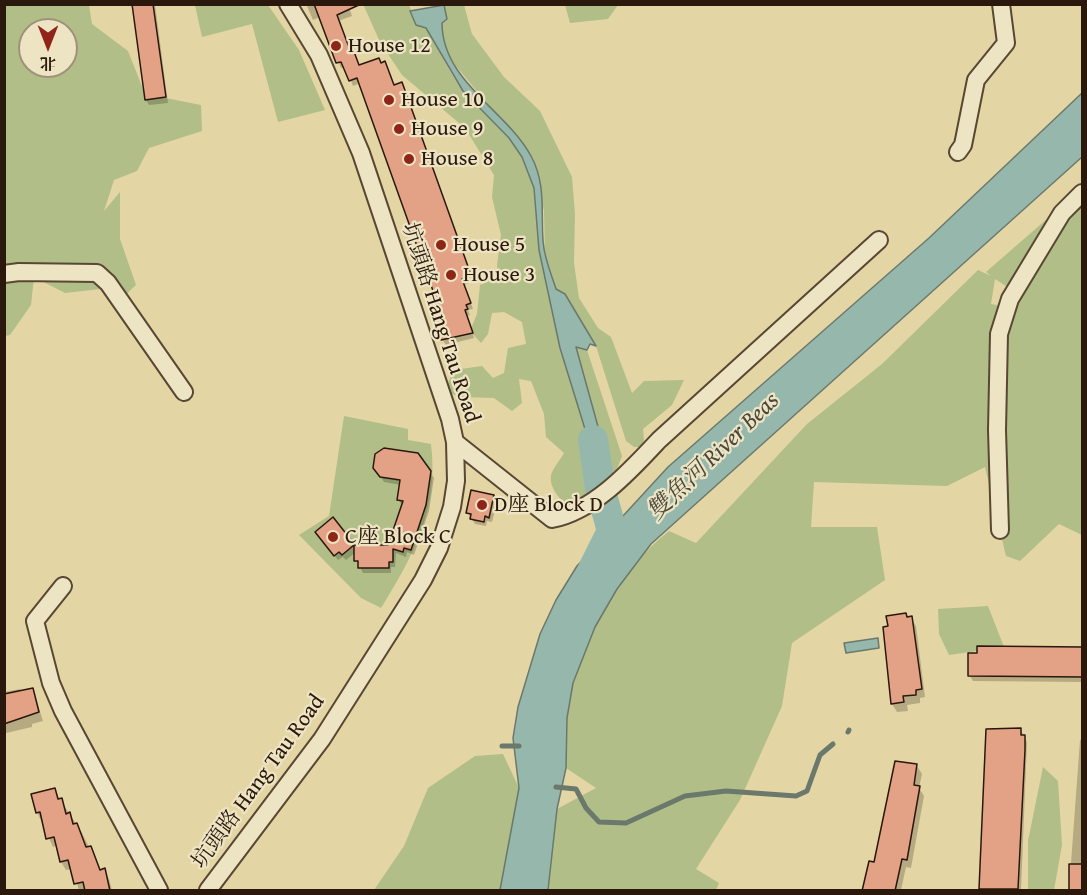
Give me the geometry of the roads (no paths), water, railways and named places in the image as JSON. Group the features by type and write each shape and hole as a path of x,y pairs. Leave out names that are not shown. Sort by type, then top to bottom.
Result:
{"street":[{"name":"坑頭路 Hang Tau Road","path":"208,891 321,739 423,580 443,537 452,507 456,481 455,442 444,401 360,153 319,55 288,4"},
{"path":"958,152 963,145 976,80 1006,43 1001,4"},
{"path":"1000,530 997,430 999,334 1010,299 1062,213 1083,193"},
{"path":"455,442 552,519 566,516 595,498 633,467 659,440 879,240"},
{"path":"4,274 19,272 97,273 108,283 184,392"},
{"path":"63,586 35,621 51,683 159,891"}],"water":[{"path":"444,5 447,19 442,23 445,43 452,62 477,94 520,139 536,166 541,187 544,247 556,289 565,294 596,346 590,344 587,350 576,347 602,441 607,478 592,484 593,466 589,442 560,348 539,250 534,188 522,157 509,138 463,91 426,28 416,25 410,11"},
{"name":"雙魚河 River Beas","path":"1082,93 1082,157 651,544 617,589 595,627 573,683 567,718 566,768 557,809 548,890 500,890 519,788 513,738 518,707 540,634 556,600 577,566 668,467 929,238"},
{"path":"878,638 879,648 846,653 844,643"}],"waterway":[{"path":"593,440 600,488 612,531 593,569"},
{"path":"556,787 576,789 586,808 599,822 626,823 685,796 726,791 796,796 807,791 820,755 833,744"},
{"path":"502,746 519,746"}],"place":[{"name":"House 12","path":"336,46"},
{"name":"House 10","path":"389,100"},
{"name":"House 9","path":"399,129"},
{"name":"House 8","path":"409,159"},
{"name":"House 5","path":"441,245"},
{"name":"House 3","path":"451,275"},
{"name":"D座 Block D","path":"482,505"},
{"name":"C座 Block C","path":"333,537"}]}
